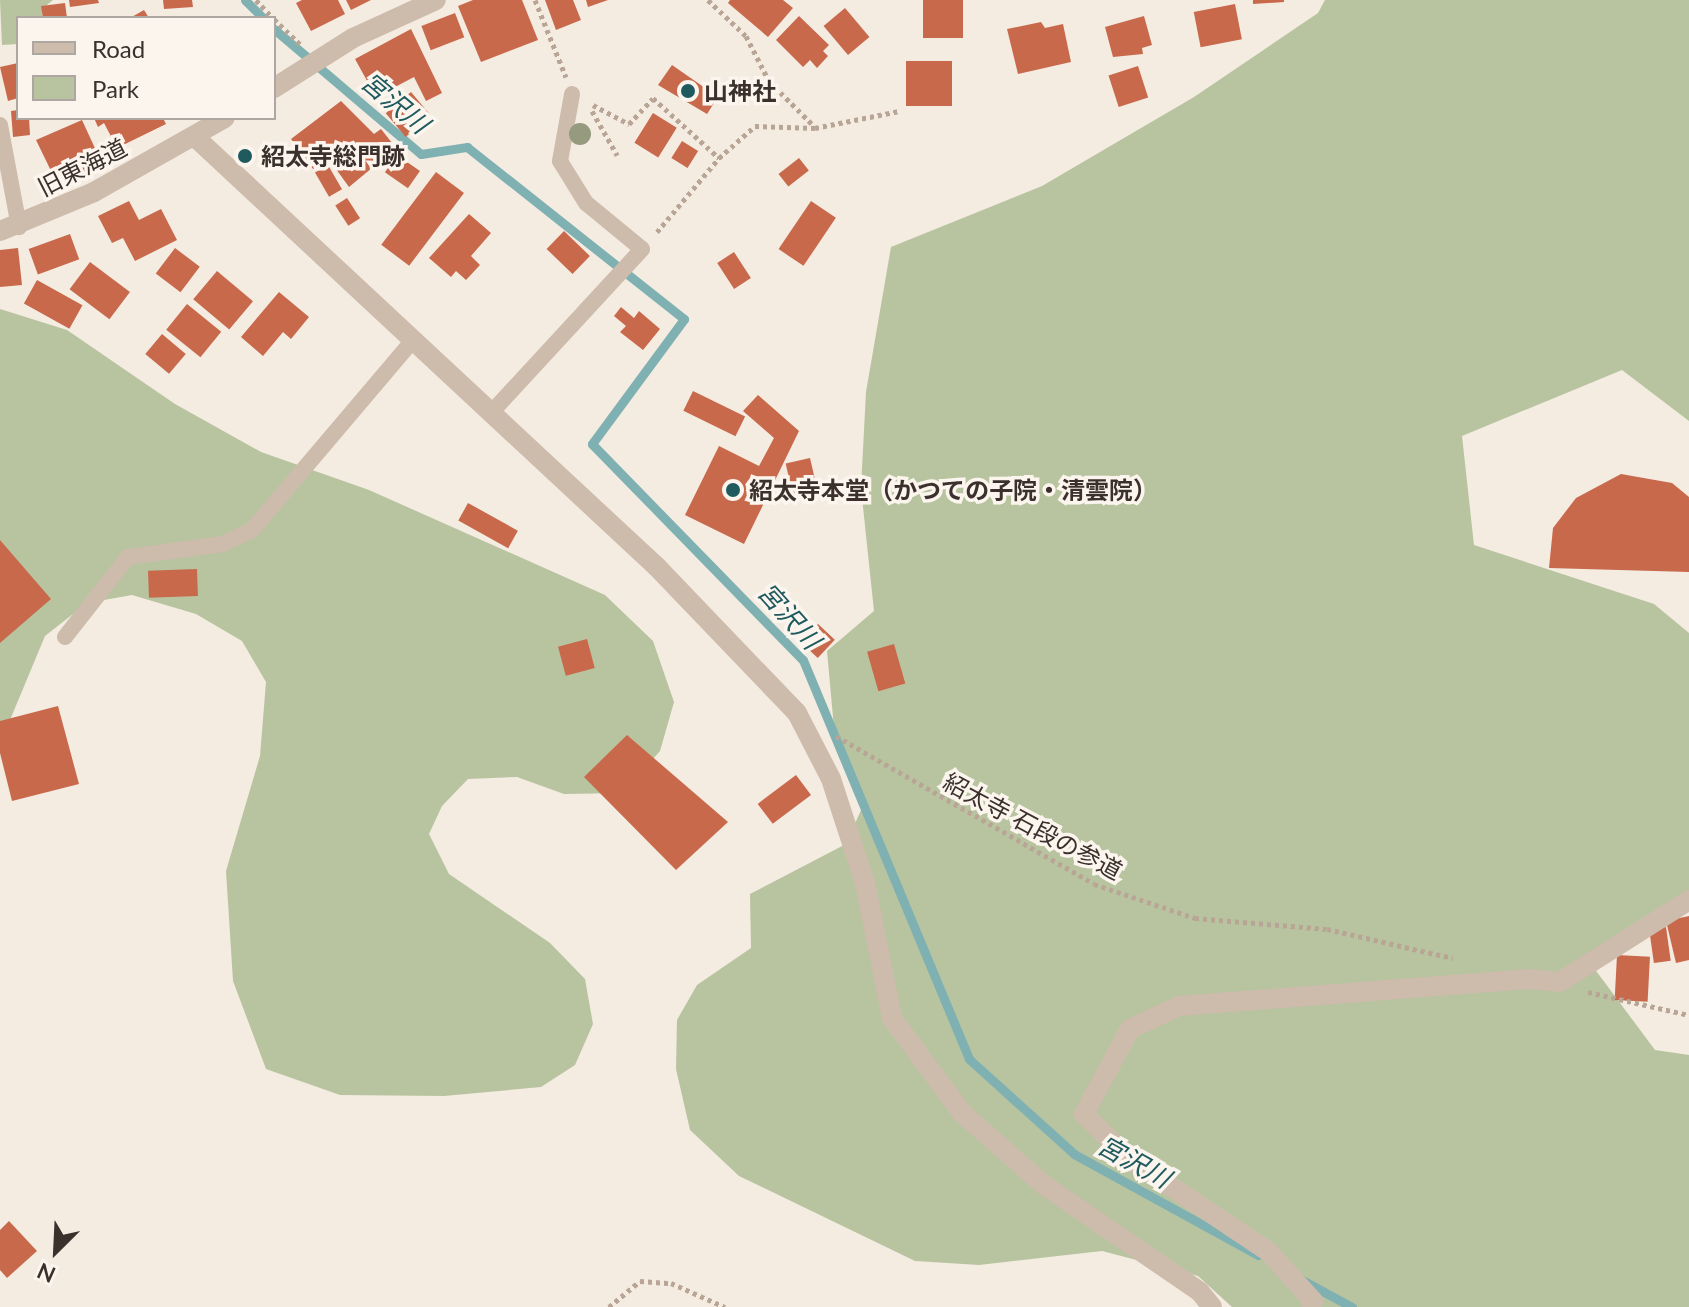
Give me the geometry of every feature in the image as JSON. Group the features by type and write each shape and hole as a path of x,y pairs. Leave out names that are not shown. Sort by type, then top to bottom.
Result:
{"street":[{"path":"276,87 353,38 436,0"},
{"name":"旧東海道","path":"10,229 195,137 222,120"},
{"path":"195,137 657,567 797,713 831,779 865,883 892,1018 962,1113 1044,1185 1200,1292 1212,1307"},
{"path":"1313,1304 1269,1252 1128,1158 1084,1114 1130,1029 1179,1006 1527,979 1560,982 1689,900"}],"lane":[{"path":"490,414 642,249 586,203 560,161 572,94"},
{"path":"0,125 10,229"},
{"path":"65,637 128,557 223,544 252,530 413,340"}],"path":[{"path":"256,0 270,16"},
{"path":"535,0 572,94"},
{"path":"708,0 746,36 769,81 815,128"},
{"path":"276,22 313,64"},
{"path":"617,155 586,102 629,124 653,98 719,158"},
{"path":"642,249 719,158 755,126 815,128 899,111"},
{"name":"紹太寺 石段の参道","path":"858,749 1094,884 1195,918 1327,929 1468,962"},
{"path":"1560,982 1620,1003 1689,1015"},
{"path":"609,1307 640,1281 671,1283 725,1307"}],"green space":[{"path":"0,0 53,0 42,9 43,16 16,16 16,44 2,45"},
{"path":"1325,0 1689,0 1689,421 1622,370 1462,436 1474,545 1654,604 1689,633 1689,894 1585,956 1655,1050 1689,1055 1689,1307 1232,1307 1198,1276 1102,1251 979,1265 915,1261 739,1176 690,1130 676,1069 677,1020 697,985 751,948 750,894 846,844 865,801 835,739 827,651 874,611 861,488 866,392 891,247 1042,186 1194,97 1318,13"},
{"path":"0,309 67,330 175,404 261,452 369,490 605,595 653,641 674,702 660,751 623,793 564,794 517,777 468,779 442,806 429,834 449,874 550,943 585,979 593,1024 575,1065 541,1087 444,1096 340,1095 266,1069 233,981 226,871 260,756 266,682 242,641 196,614 132,595 87,603 45,636 0,744"}],"building":[{"path":"69,0 98,0 99,3 70,7"},
{"path":"163,0 192,0 193,7 164,9"},
{"path":"302,0 338,0 345,14 311,31 296,3"},
{"path":"346,0 371,0 351,10"},
{"path":"473,0 522,0 538,40 481,62 458,6"},
{"path":"545,0 573,0 581,20 556,30"},
{"path":"586,0 608,0 588,7"},
{"path":"730,0 783,0 793,8 768,37 728,3"},
{"path":"923,0 963,0 963,38 923,38"},
{"path":"1253,0 1284,0 1284,2 1253,4"},
{"path":"65,3 67,16 43,16 41,6"},
{"path":"1235,4 1242,39 1201,47 1194,12"},
{"path":"845,8 869,37 848,55 824,26"},
{"path":"144,10 148,16 134,16"},
{"path":"455,13 464,37 431,50 421,26"},
{"path":"799,16 829,45 823,51 828,56 817,68 810,60 803,67 776,40"},
{"path":"1144,16 1152,45 1142,48 1143,54 1113,57 1105,27"},
{"path":"1041,22 1045,28 1063,24 1071,62 1018,74 1007,29"},
{"path":"411,29 442,93 426,101 414,77 376,97 355,59"},
{"path":"906,61 952,61 952,106 906,106"},
{"path":"16,63 16,99 8,101 0,67"},
{"name":"山神社","path":"672,65 718,97 707,114 658,85"},
{"path":"1138,66 1148,97 1119,107 1109,76"},
{"path":"411,92 431,116 406,137 386,113"},
{"path":"341,101 374,134 381,129 396,148 349,187 328,158 313,169 291,139"},
{"path":"16,110 16,120 29,120 30,135 13,137 11,111"},
{"name":"山神社","path":"653,113 677,128 658,158 634,143"},
{"path":"82,120 99,157 86,164 89,171 71,180 67,171 54,177 36,140"},
{"path":"95,120 164,120 166,124 117,148 104,123 98,127"},
{"name":"山神社","path":"682,141 698,151 688,168 671,158"},
{"path":"397,155 420,171 408,188 385,172"},
{"path":"799,158 809,171 788,187 779,174"},
{"path":"328,165 342,189 329,197 315,172"},
{"path":"436,172 464,193 409,266 381,245"},
{"path":"347,198 360,218 348,226 335,206"},
{"path":"129,201 139,220 161,209 177,240 135,261 123,238 112,243 98,216"},
{"path":"811,201 836,218 803,266 779,249"},
{"path":"469,214 491,233 471,256 480,265 466,280 456,271 451,277 429,258"},
{"path":"564,231 590,256 573,274 547,249"},
{"path":"70,234 79,259 38,274 29,249"},
{"path":"18,248 22,285 0,287 0,250"},
{"path":"175,248 200,267 180,292 156,274"},
{"path":"734,252 751,278 734,289 717,263"},
{"path":"90,262 130,292 109,319 70,289"},
{"path":"217,271 253,301 229,330 193,299"},
{"path":"37,280 82,305 69,329 24,304"},
{"path":"279,292 309,317 291,339 283,332 263,356 241,337"},
{"path":"187,304 221,332 200,357 166,330"},
{"path":"621,307 634,318 639,311 660,329 643,350 620,332 626,326 614,316"},
{"path":"162,334 186,354 169,374 145,354"},
{"path":"693,391 745,416 735,436 683,411"},
{"name":"紹太寺本堂（かつての子院・清雲院）","path":"758,395 799,431 744,544 685,515 719,446 759,466 774,438 743,411"},
{"path":"810,458 818,494 794,500 786,464"},
{"path":"1621,474 1672,483 1689,497 1689,572 1549,568 1553,528 1576,498"},
{"path":"468,503 518,531 508,548 458,520"},
{"path":"0,540 51,599 0,643"},
{"path":"197,569 198,596 149,598 148,571"},
{"path":"818,624 835,640 818,658 801,642"},
{"path":"587,639 595,668 566,676 558,647"},
{"path":"894,644 905,683 878,691 867,652"},
{"path":"58,706 79,784 12,801 0,753 0,721"},
{"path":"627,735 728,822 676,870 584,777"},
{"path":"796,775 811,795 773,824 758,804"},
{"path":"1689,916 1689,960 1676,963 1666,921"},
{"path":"1666,927 1671,961 1654,963 1649,929"},
{"path":"1617,955 1650,957 1648,1002 1615,1000"},
{"path":"9,1221 37,1251 7,1278 0,1270 0,1230"}],"waterway":[{"name":"宮沢川","path":"245,0 261,16"},
{"name":"宮沢川","path":"276,31 421,154 467,147 684,319 592,444 803,660 969,1059 1074,1154 1258,1255"},
{"name":"宮沢川","path":"1302,1280 1352,1307"}],"place":[{"name":"山神社","path":"688,91"},
{"name":"紹太寺総門跡","path":"245,156"},
{"name":"紹太寺本堂（かつての子院・清雲院）","path":"733,490"}]}
